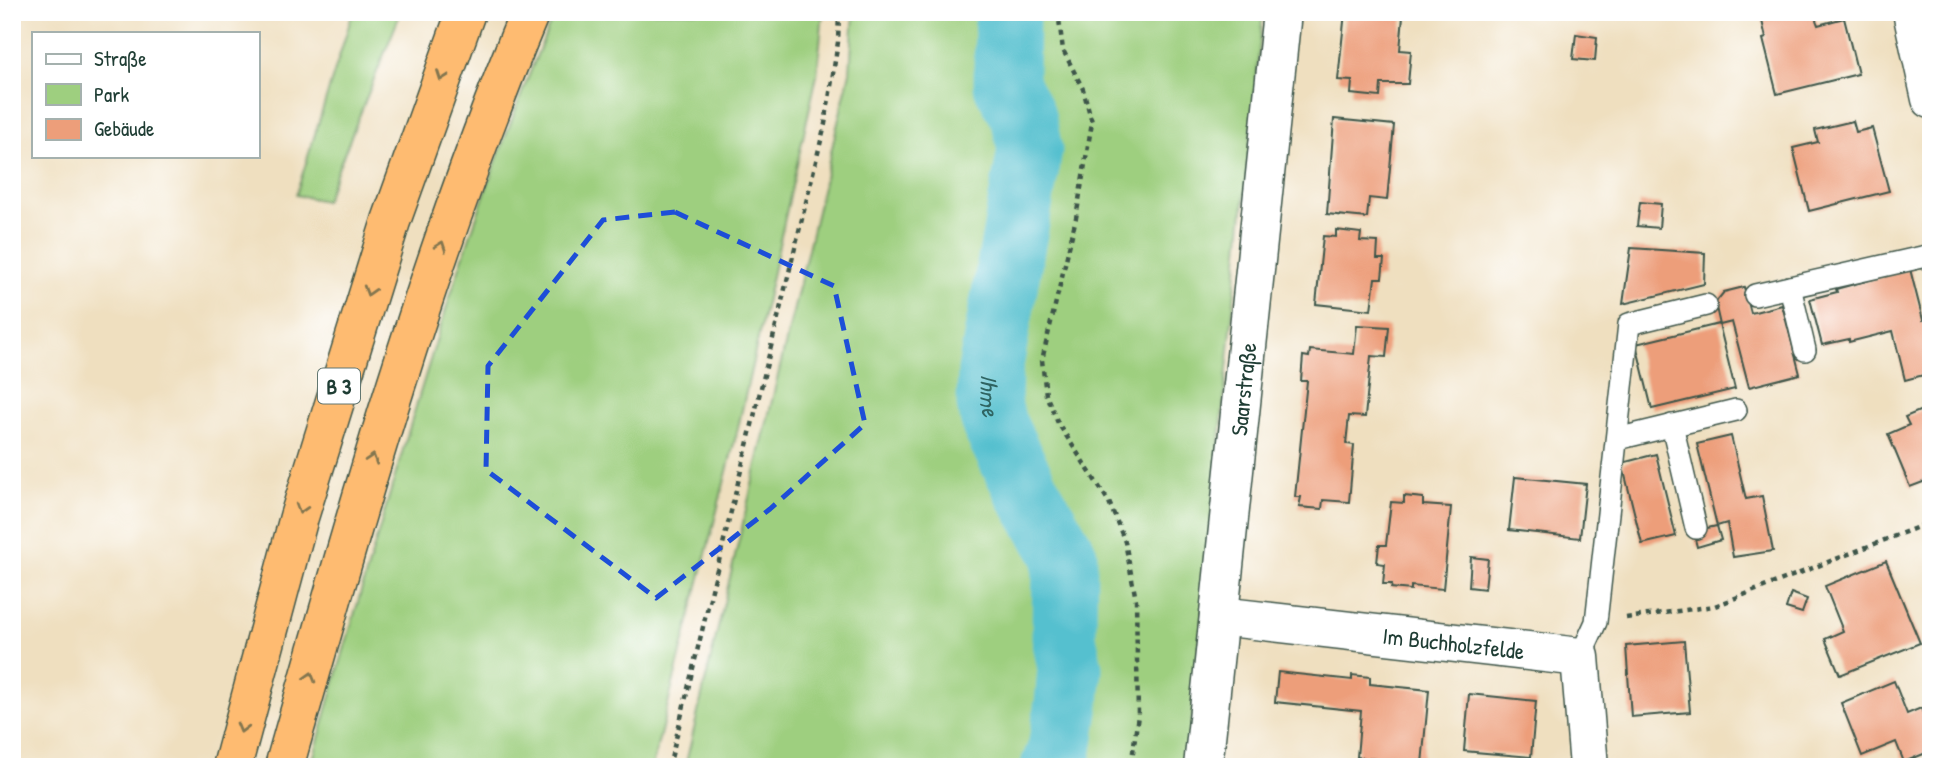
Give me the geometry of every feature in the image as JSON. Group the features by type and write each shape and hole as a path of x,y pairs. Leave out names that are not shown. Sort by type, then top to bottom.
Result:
{"highway":[{"name":"B 3","path":"232,767 299,517 391,221 466,12"},
{"name":"B 3","path":"284,767 365,483 427,285 498,89 530,12"}],"street":[{"name":"Saarstraße","path":"1203,767 1282,12"},
{"path":"1912,12 1931,99"},
{"name":"Im Buchholzfelde","path":"1219,616 1580,657"},
{"path":"1580,657 1590,767"}],"lane":[{"path":"1755,295 1931,255"},
{"path":"1790,288 1805,349"},
{"path":"1580,657 1596,622 1629,324 1706,305"},
{"path":"1616,439 1736,410"},
{"path":"1672,425 1696,528"}],"path":[{"path":"669,767 825,124 838,42 839,12"},
{"path":"1058,12 1063,50 1083,89 1092,122 1076,218 1042,360 1046,395 1058,423 1109,502 1125,542 1136,613 1138,715 1131,767"},
{"path":"1596,622 1715,606 1931,522"}],"highlighted area":[{"path":"675,212 834,286 865,424 770,509 656,598 486,470 488,366 603,220"}],"green space":[{"path":"353,12 401,12 325,201 296,195"},
{"path":"555,12 823,12 817,75 738,428 652,767 311,767 443,319 506,134"},
{"path":"854,12 1263,12 1187,767 685,767 850,72"}],"building":[{"path":"1345,12 1403,16 1400,50 1411,51 1408,84 1381,84 1380,97 1351,94 1352,81 1338,80"},
{"path":"1760,12 1813,12 1818,25 1844,18 1858,74 1777,94 1763,39 1766,38"},
{"path":"1576,34 1597,37 1595,61 1573,59"},
{"path":"1334,119 1394,125 1387,200 1369,198 1367,218 1327,214"},
{"path":"1853,121 1856,132 1872,128 1889,191 1809,211 1793,148 1818,142 1815,130"},
{"path":"1640,202 1661,204 1659,228 1637,226"},
{"path":"1336,230 1361,233 1360,241 1378,242 1377,259 1384,259 1382,278 1375,278 1371,310 1316,304 1323,236 1336,237"},
{"path":"1631,248 1705,253 1704,284 1623,304"},
{"path":"1910,269 1923,320 1931,318 1931,373 1905,380 1893,331 1849,342 1849,339 1822,345 1810,299 1837,292 1836,289"},
{"path":"1744,287 1751,313 1782,305 1800,374 1749,387 1732,322 1720,325 1715,303 1724,292"},
{"path":"1719,324 1735,389 1652,409 1636,344"},
{"path":"1357,325 1389,327 1386,357 1371,356 1365,417 1349,416 1346,444 1354,445 1349,502 1323,500 1322,509 1299,507 1301,497 1295,497 1307,381 1301,381 1303,356 1309,357 1310,350 1354,354"},
{"path":"1924,409 1928,418 1931,416 1931,479 1910,487 1888,434 1909,425 1905,417"},
{"path":"1731,436 1746,499 1762,496 1773,551 1733,557 1727,523 1717,526 1697,444"},
{"path":"1656,454 1676,536 1642,544 1622,463"},
{"path":"1515,477 1586,484 1580,538 1509,530"},
{"path":"1404,496 1423,498 1423,505 1451,507 1443,589 1411,586 1411,590 1391,588 1392,584 1383,584 1385,564 1377,563 1379,545 1386,545 1391,502 1404,503"},
{"path":"1717,526 1721,540 1697,547 1693,531"},
{"path":"1471,557 1488,559 1485,589 1469,587"},
{"path":"1886,561 1920,643 1840,675 1825,639 1843,631 1825,586"},
{"path":"1791,593 1807,599 1802,613 1786,608"},
{"path":"1684,641 1690,712 1631,717 1626,646"},
{"path":"1278,672 1352,680 1352,675 1370,677 1370,684 1429,690 1422,764 1357,757 1361,711 1275,702"},
{"path":"1894,681 1907,714 1921,708 1931,733 1931,751 1904,762 1896,742 1862,756 1841,703"},
{"path":"1469,694 1536,701 1531,757 1464,751"},
{"path":"1284,762 1307,764 1306,767 1283,767"}],"waterway":[{"name":"Ihme","path":"1007,12 1006,85 1023,116 1030,150 990,371 989,403 994,424 1026,489 1065,556 1064,637 1070,668 1060,749 1053,767"}]}
